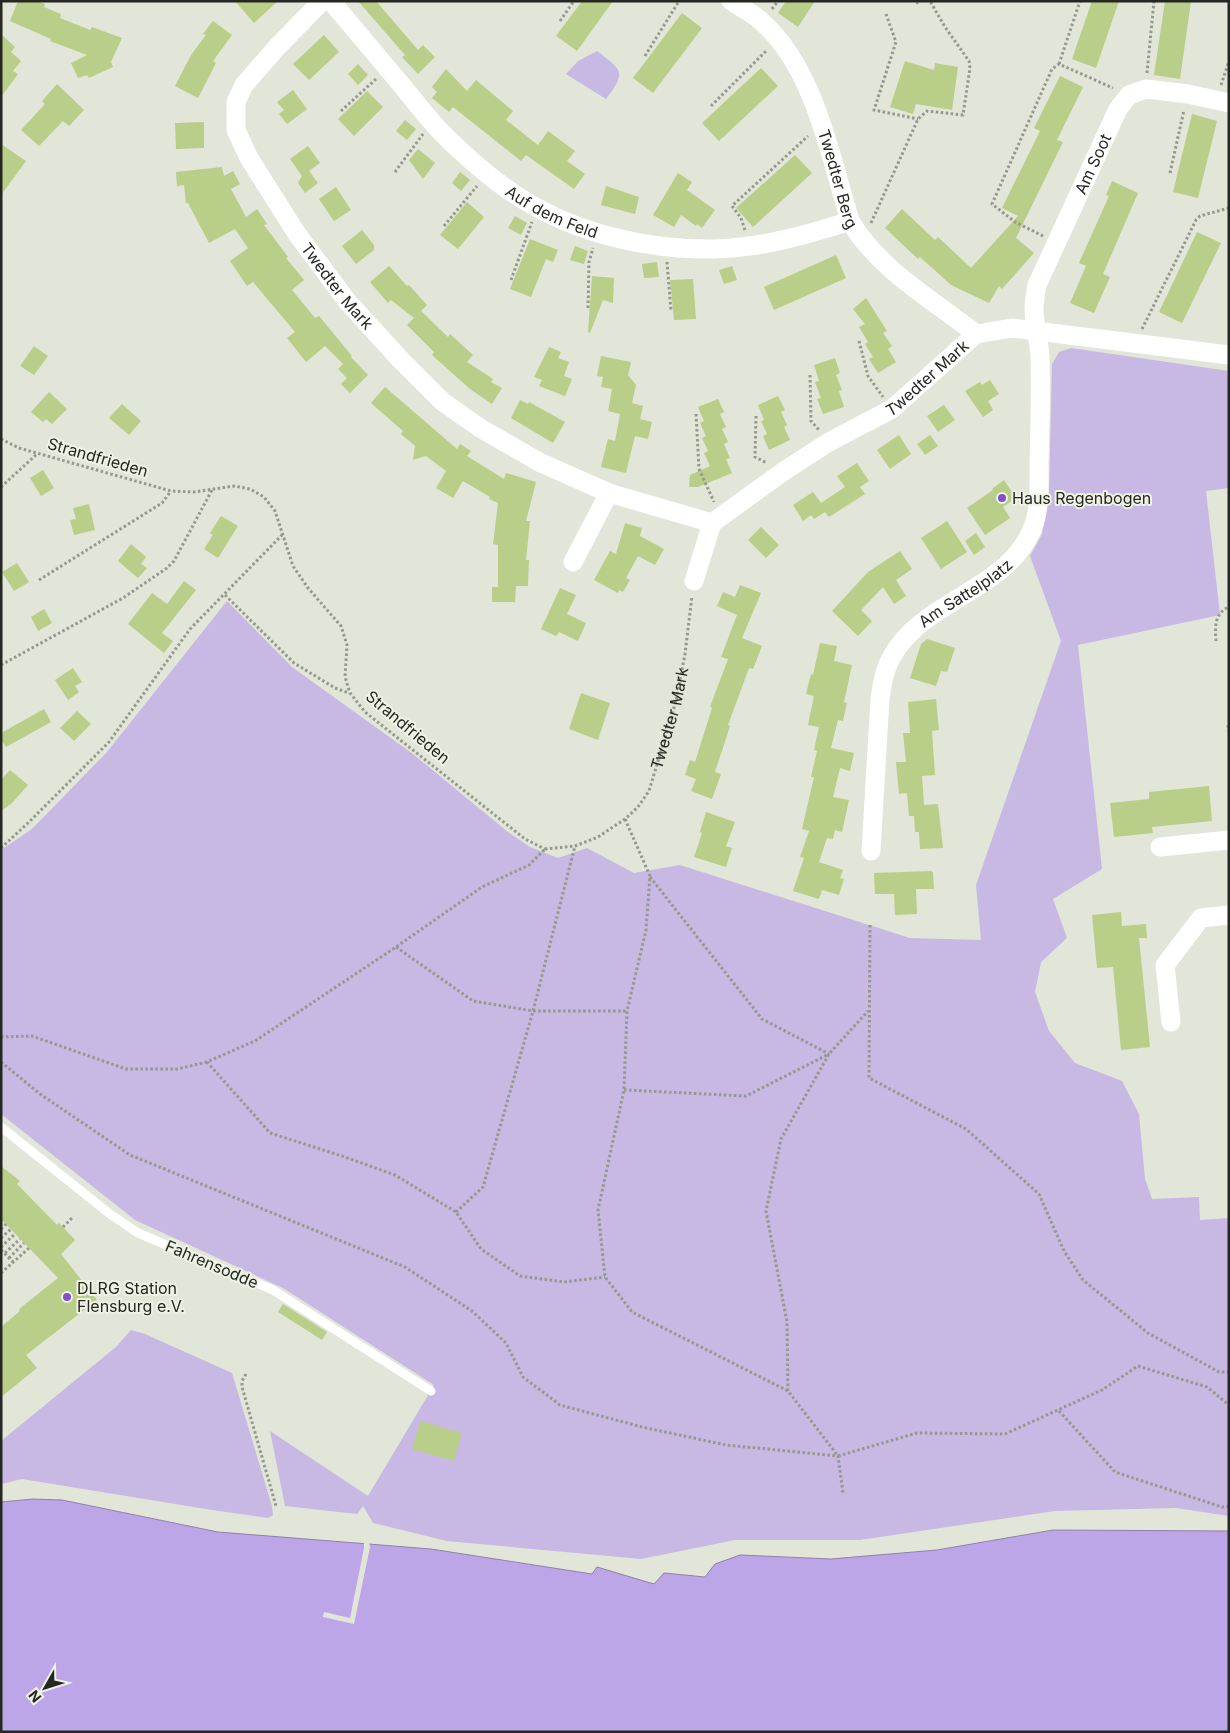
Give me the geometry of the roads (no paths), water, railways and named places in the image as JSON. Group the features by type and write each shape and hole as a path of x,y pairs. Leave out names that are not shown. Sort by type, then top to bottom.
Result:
{"street":[{"name":"Twedter Mark","path":"322,1 278,46 244,85 236,102 236,130 249,158 297,234 347,300 398,358 443,402 480,428 540,462 609,493 718,519 784,471 829,442 892,409 976,334 1012,328 1229,355"},
{"name":"Auf dem Feld","path":"331,1 440,131 486,174 522,200 571,224 619,240 666,247 714,249 750,246 808,234 854,228"},
{"name":"Twedter Berg","path":"731,1 763,23 779,40 798,67 821,124 854,228 873,252 911,287 976,334"},
{"name":"Am Soot","path":"1037,331 1034,307 1037,285 1118,109 1138,92 1188,94 1222,101"},
{"name":"Am Sattelplatz","path":"872,851 880,698 884,674 890,659 901,642 916,626 984,582 1007,564 1021,550 1031,533 1037,514 1039,491 1040,355 1037,331"},
{"path":"573,562 609,493"},
{"path":"694,581 718,519"},
{"path":"1160,847 1229,840"},
{"path":"1171,1022 1165,965 1201,918 1229,915"}],"lane":[{"name":"Fahrensodde","path":"1,1127 110,1214 138,1233 273,1290 430,1391"}],"place":[{"name":"Haus Regenbogen","path":"1002,498"},
{"name":"DLRG Station Flensburg e.V.","path":"67,1297"}]}
